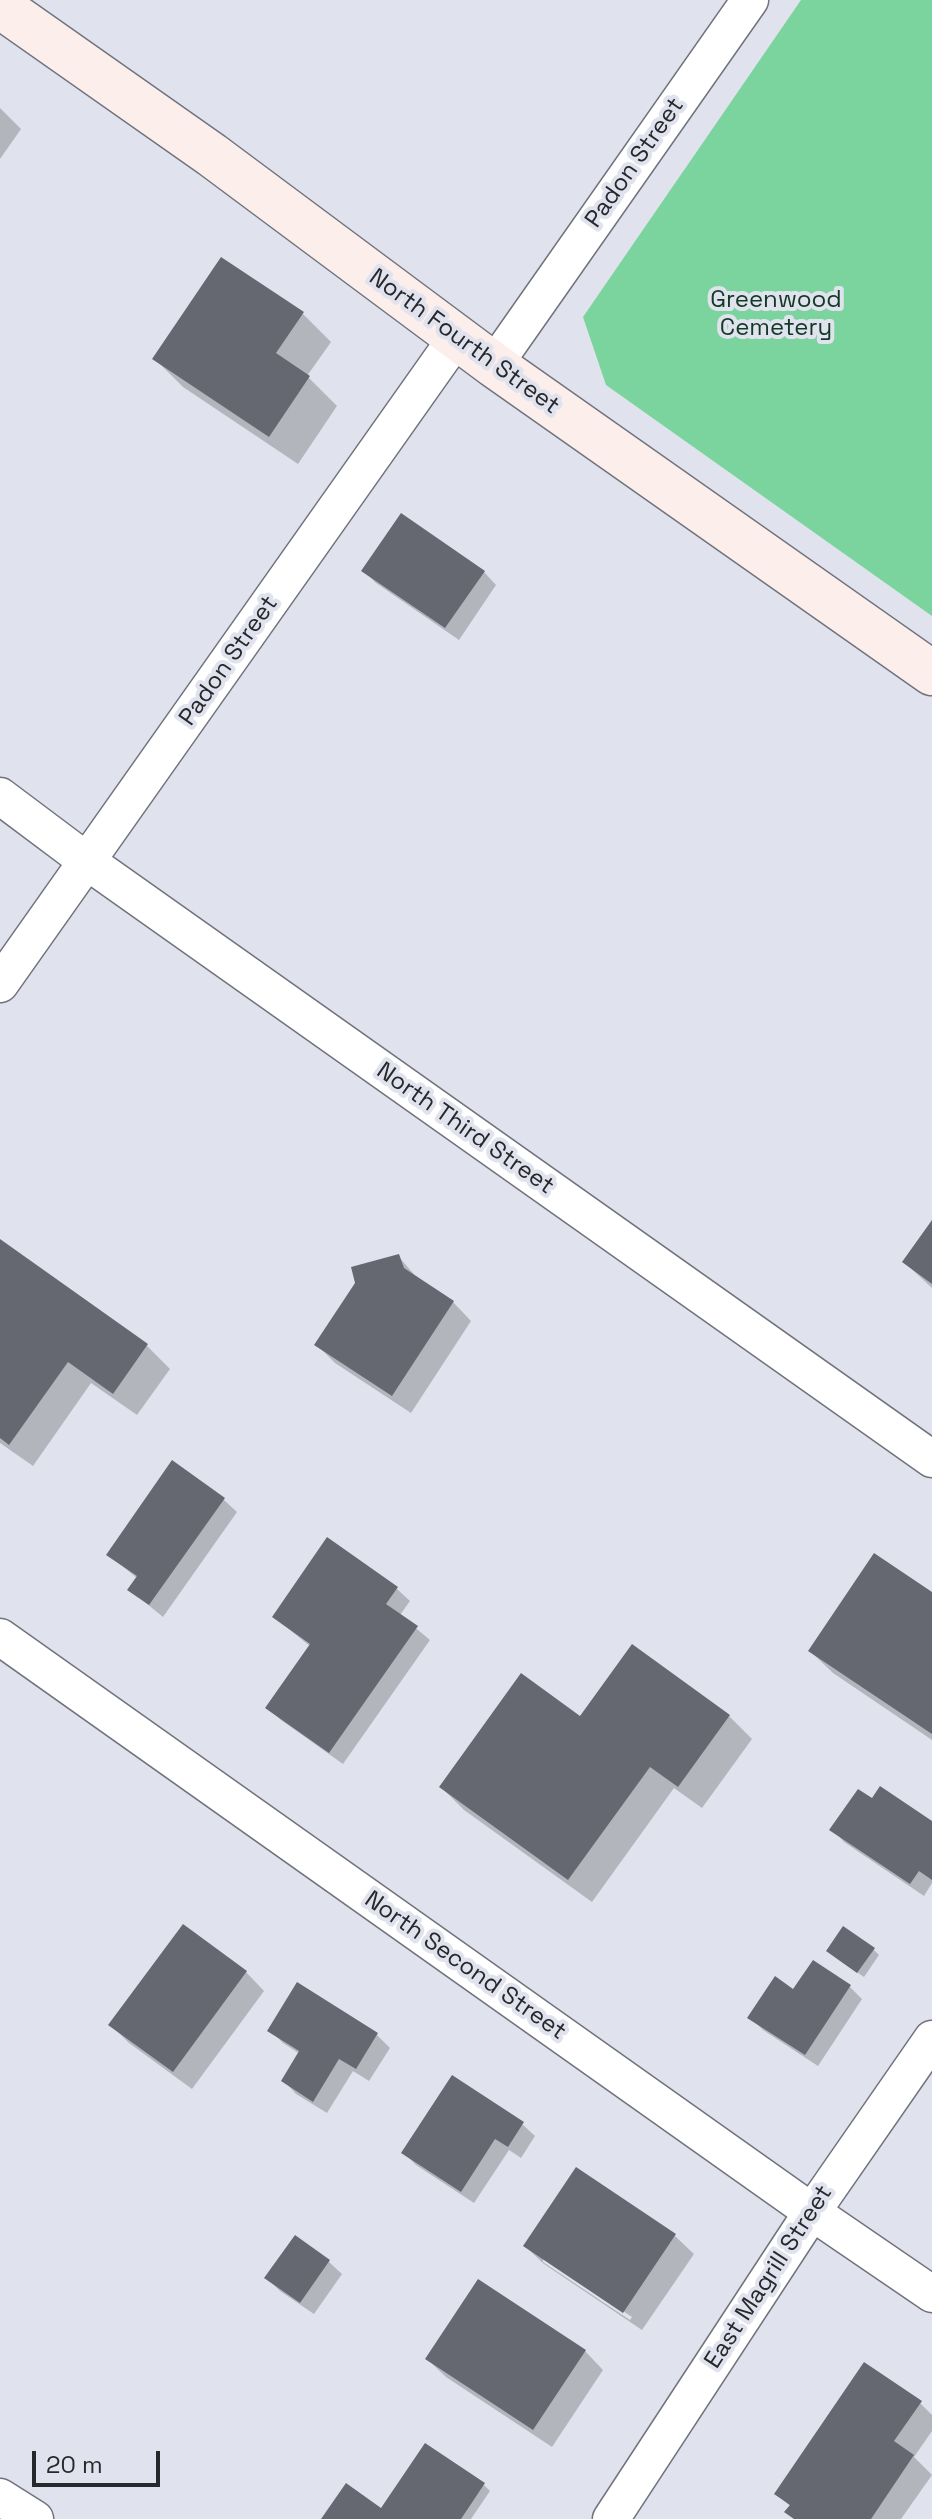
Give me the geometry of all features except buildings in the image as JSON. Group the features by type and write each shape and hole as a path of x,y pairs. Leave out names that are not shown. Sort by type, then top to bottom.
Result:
{"street":[{"name":"Padon Street","path":"494,365 750,0"},
{"name":"North Fourth Street","path":"0,6 212,155 494,365 932,673"},
{"name":"Padon Street","path":"0,984 457,337"},
{"name":"North Third Street","path":"0,796 88,862 932,1459"},
{"name":"North Second Street","path":"0,1637 932,2294"},
{"name":"East Magrill Street","path":"611,2519 812,2212 932,2039"},
{"path":"0,2497 35,2519"}],"green space":[{"name":"Greenwood Cemetery","path":"801,0 932,0 932,616 606,385 583,317"}]}
